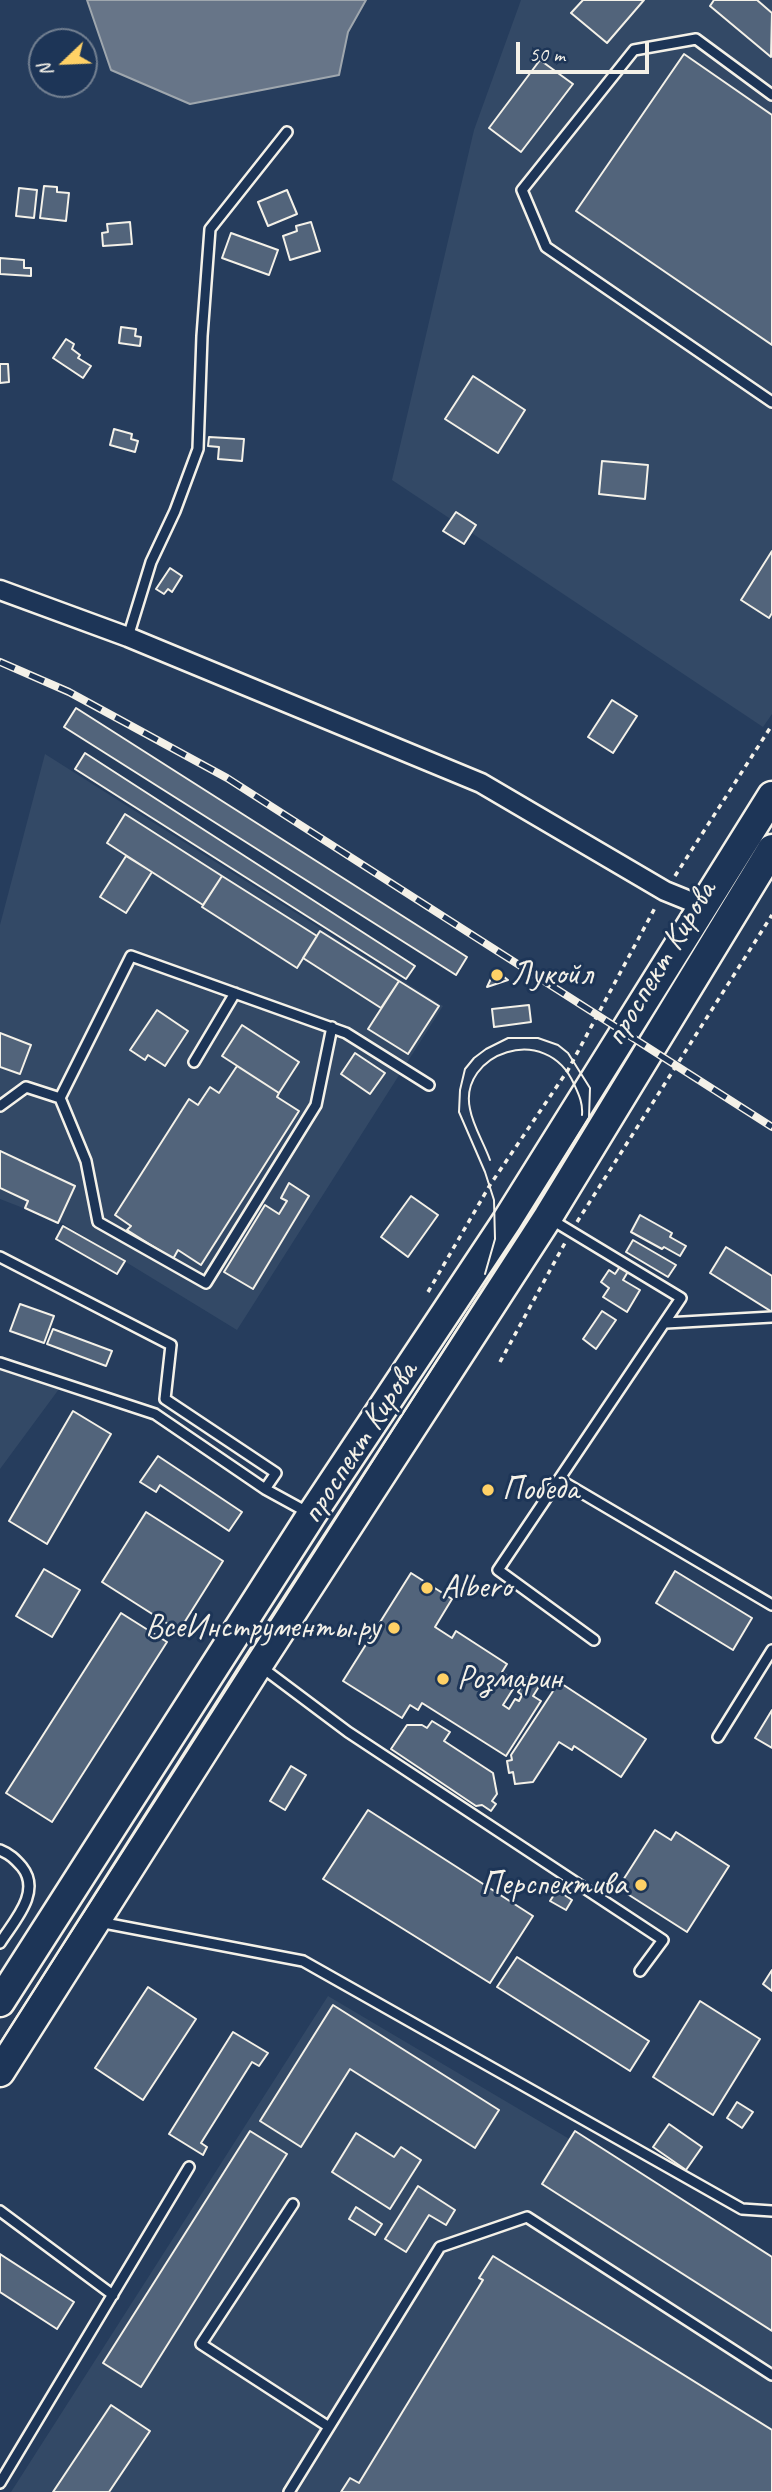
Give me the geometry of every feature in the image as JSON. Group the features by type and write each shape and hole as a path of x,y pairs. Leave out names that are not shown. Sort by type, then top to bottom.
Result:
{"main road":[{"name":"проспект Кирова","path":"0,2002 312,1514 583,1102 623,1033 772,796"},
{"name":"проспект Кирова","path":"5,2053 94,1921 258,1665 559,1224 768,865"},
{"path":"66,1901 94,1921"}],"street":[{"path":"0,590 128,637 481,783 665,891 702,906"}],"lane":[{"path":"772,95 696,39 634,50 522,190 546,247 772,402"},
{"path":"128,637 151,562 175,511 198,449 202,336 210,229 287,132"},
{"path":"332,1027 316,1105 206,1283 98,1222 86,1161 60,1098 131,956 235,993 332,1027 346,1032 429,1085"},
{"path":"194,1062 235,993"},
{"path":"0,1106 26,1087 60,1098"},
{"path":"559,1224 681,1298 498,1570 594,1640"},
{"path":"0,1257 171,1345 164,1399 276,1473 265,1489"},
{"path":"666,1323 772,1317"},
{"path":"0,1363 155,1414 265,1489 312,1514"},
{"path":"560,1479 772,1605"},
{"path":"718,1737 772,1650"},
{"path":"258,1665 348,1732 663,1940 640,1971"},
{"path":"0,1850 11,1854 29,1876 29,1898 0,1943"},
{"path":"94,1921 303,1961 742,2209 772,2211"},
{"path":"0,2483 189,2167"},
{"path":"293,2204 201,2344 329,2427"},
{"path":"0,2211 113,2295"},
{"path":"289,2492 440,2247 527,2217 772,2375"}],"path":[{"path":"428,1292 490,1185 568,1070 665,891 772,724"},
{"path":"500,1362 559,1224 772,915"}],"shaded area":[{"path":"87,0 366,0 348,32 339,75 190,104 111,70"},
{"path":"521,0 772,0 772,714 763,727 392,480 474,130"},
{"path":"45,754 443,1006 237,1330 62,1223 0,1199 0,925"},
{"path":"0,1364 59,1389 0,1469"},
{"path":"328,1996 772,2259 772,2492 11,2492"}],"building":[{"path":"583,0 644,0 607,43 571,13"},
{"path":"714,0 757,0 772,13 771,57 710,6"},
{"path":"684,54 772,115 772,345 576,211"},
{"path":"540,60 573,84 521,152 489,128"},
{"path":"44,186 57,187 57,192 69,193 66,221 40,218"},
{"path":"19,188 37,190 34,218 16,216"},
{"path":"287,190 297,214 268,226 258,202"},
{"path":"130,222 132,244 103,246 102,233 108,232 107,224"},
{"path":"311,222 320,251 290,260 283,236 297,231 296,226"},
{"path":"231,233 278,250 269,275 222,258"},
{"path":"0,258 24,260 24,268 31,268 31,276 0,274"},
{"path":"121,327 136,329 135,336 141,337 140,346 119,343"},
{"path":"66,339 74,344 72,349 80,355 78,358 91,366 83,378 53,358"},
{"path":"0,364 8,364 9,382 0,383"},
{"path":"473,376 525,410 498,453 445,419"},
{"path":"114,429 132,434 131,439 138,441 135,452 110,445"},
{"path":"209,437 244,439 242,461 218,459 219,447 208,446"},
{"path":"602,461 648,465 645,499 599,494"},
{"path":"456,512 476,525 464,544 443,531"},
{"path":"772,551 772,613 769,618 741,600"},
{"path":"170,568 182,576 172,592 168,589 164,594 156,589"},
{"path":"612,700 637,716 613,753 588,737"},
{"path":"76,708 467,957 456,975 64,727"},
{"path":"85,753 415,966 406,979 75,769"},
{"path":"125,814 222,876 203,905 107,843"},
{"path":"126,856 152,872 126,913 100,897"},
{"path":"222,876 317,936 297,968 202,907"},
{"path":"320,931 399,981 381,1008 303,958"},
{"name":"Лукойл","path":"495,970 508,980 487,987"},
{"path":"399,981 439,1006 408,1054 368,1029"},
{"path":"529,1005 531,1022 494,1027 492,1009"},
{"path":"157,1010 188,1031 165,1066 148,1055 145,1060 130,1050"},
{"path":"242,1025 299,1062 279,1093 222,1056"},
{"path":"0,1033 31,1045 20,1074 0,1067"},
{"path":"355,1053 385,1073 370,1094 341,1074"},
{"path":"237,1066 279,1093 277,1097 299,1111 201,1265 178,1250 173,1259 127,1230 131,1226 115,1215 189,1099 198,1105 210,1087 219,1093"},
{"path":"0,1151 75,1186 58,1223 25,1208 28,1201 0,1188"},
{"path":"289,1183 309,1196 253,1289 224,1272 265,1205 279,1214 287,1201 281,1198"},
{"path":"411,1196 438,1215 408,1257 381,1237"},
{"path":"640,1215 672,1233 670,1237 686,1246 680,1256 631,1232"},
{"path":"63,1226 125,1261 117,1274 56,1239"},
{"path":"633,1240 676,1265 668,1277 626,1252"},
{"path":"726,1247 772,1276 772,1312 710,1273"},
{"path":"621,1265 629,1270 623,1280 640,1290 627,1312 603,1297 609,1288 601,1282 609,1270 615,1274"},
{"path":"20,1304 54,1316 44,1343 10,1331"},
{"path":"602,1311 616,1320 596,1349 583,1339"},
{"path":"53,1329 112,1351 106,1366 47,1344"},
{"path":"73,1411 111,1434 47,1544 9,1521"},
{"path":"158,1456 242,1512 229,1531 160,1485 156,1492 140,1482"},
{"path":"146,1512 223,1561 179,1631 102,1582"},
{"path":"44,1569 80,1590 52,1637 16,1616"},
{"path":"675,1571 752,1618 733,1650 656,1603"},
{"path":"411,1573 452,1599 435,1627 452,1638 456,1631 507,1664 502,1672 509,1677 512,1673 520,1678 503,1705 509,1709 515,1699 519,1701 522,1695 518,1692 527,1677 540,1685 533,1696 541,1701 506,1756 422,1703 418,1710 410,1705 402,1718 343,1681"},
{"path":"121,1613 167,1642 52,1822 6,1793"},
{"path":"559,1682 646,1739 621,1777 574,1746 572,1750 559,1742 533,1782 515,1784 507,1761 512,1760 511,1755"},
{"path":"772,1710 772,1748 755,1738"},
{"path":"432,1721 450,1732 444,1741 493,1773 497,1794 492,1801 496,1804 491,1811 482,1805 476,1806 391,1749 407,1725 422,1725 427,1728"},
{"path":"291,1766 306,1775 285,1810 270,1801"},
{"path":"368,1810 533,1916 490,1983 323,1879"},
{"path":"655,1830 671,1840 676,1832 729,1866 687,1932 618,1888"},
{"path":"557,1890 572,1900 566,1910 550,1901"},
{"path":"517,1957 649,2041 630,2071 497,1987"},
{"path":"772,1970 772,1991 763,1984"},
{"path":"148,1987 196,2019 143,2100 95,2068"},
{"path":"700,2001 760,2039 713,2115 653,2077"},
{"path":"333,2005 499,2110 475,2148 350,2069 301,2147 260,2121"},
{"path":"233,2032 268,2053 259,2066 252,2062 201,2143 207,2147 203,2155 169,2134"},
{"path":"737,2102 753,2112 742,2128 727,2118"},
{"path":"669,2124 702,2147 686,2170 653,2147"},
{"path":"250,2131 287,2154 141,2387 103,2363"},
{"path":"575,2131 772,2257 772,2331 542,2184"},
{"path":"356,2133 394,2157 401,2147 421,2160 390,2209 332,2172"},
{"path":"418,2186 455,2210 446,2225 429,2215 406,2252 385,2239"},
{"path":"356,2207 382,2224 375,2235 349,2219"},
{"path":"0,2254 74,2302 57,2329 0,2292"},
{"path":"493,2256 772,2430 772,2492 341,2492 350,2478 359,2483 483,2280 479,2278"},
{"path":"111,2405 150,2431 109,2492 53,2492"}],"tram line":[{"path":"0,2043 507,1251 589,1118 590,1088 568,1053 558,1045 538,1038 508,1038 486,1049 465,1069 460,1090 459,1112 494,1200 495,1239 485,1274"},
{"path":"490,1160 470,1109 470,1090 477,1073 490,1060 507,1052 526,1050 544,1054 561,1065 574,1084 582,1115"}],"railway":[{"path":"0,662 69,692 227,778 772,1127"}],"place":[{"name":"Лукойл","path":"497,975"},
{"name":"Победа","path":"488,1490"},
{"name":"Albero","path":"427,1588"},
{"name":"ВсеИнструменты.ру","path":"394,1628"},
{"name":"Розмарин","path":"443,1679"},
{"name":"Перспектива","path":"641,1885"}]}
